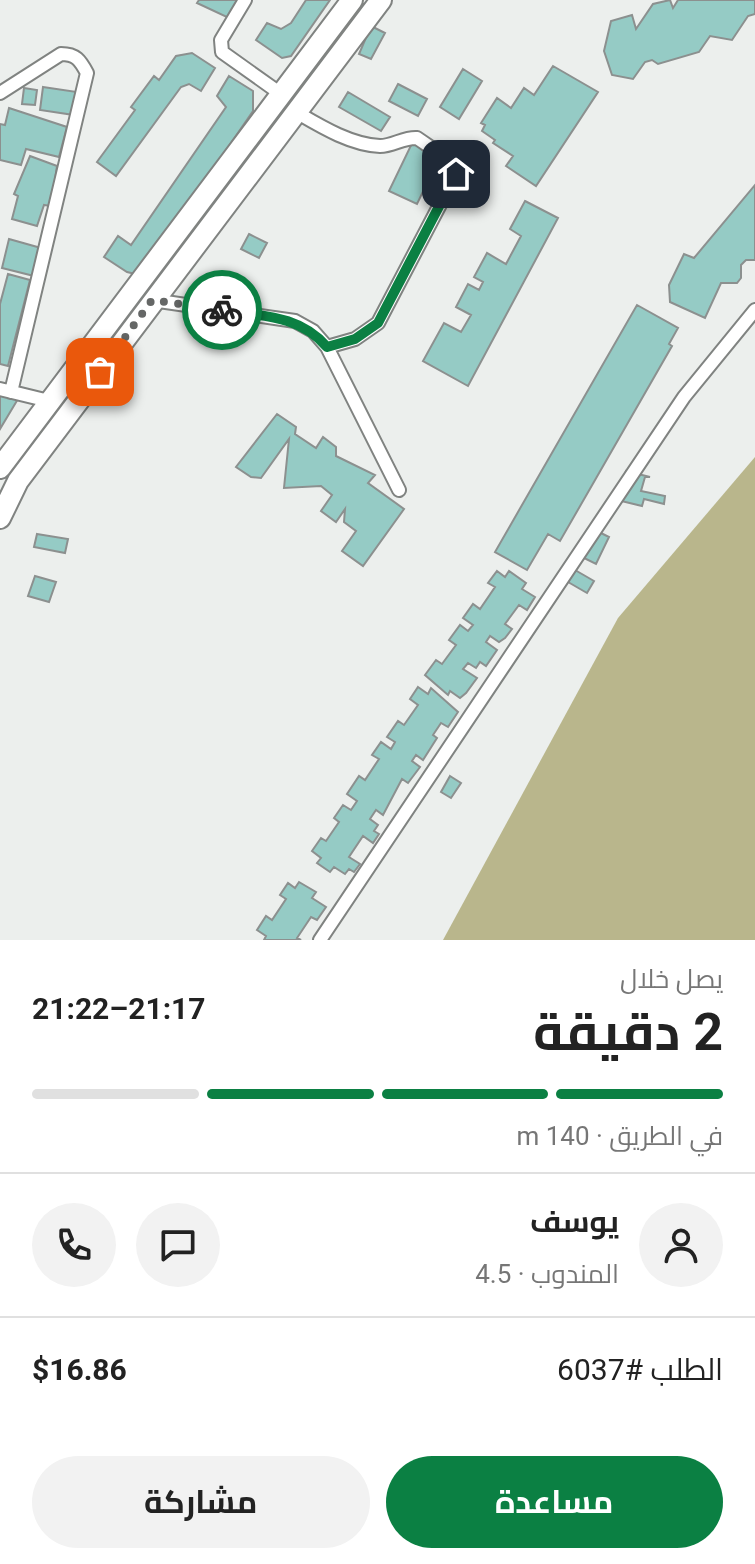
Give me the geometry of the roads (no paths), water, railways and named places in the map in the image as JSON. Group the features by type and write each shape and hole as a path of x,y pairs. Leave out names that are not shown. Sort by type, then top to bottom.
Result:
{"main road":[{"path":"0,468 352,0"},
{"path":"0,518 18,481 381,0"}],"street":[{"path":"245,0 221,40 222,52 281,94"},
{"path":"0,93 61,54 71,54 81,61 87,73 5,391 49,401"},
{"path":"296,112 320,126 368,144 379,146 417,138 449,160 455,169 450,191 378,323 355,339 327,347"},
{"path":"152,300 295,321 313,331 327,347 399,490"},
{"path":"320,940 684,397 755,310"}]}
